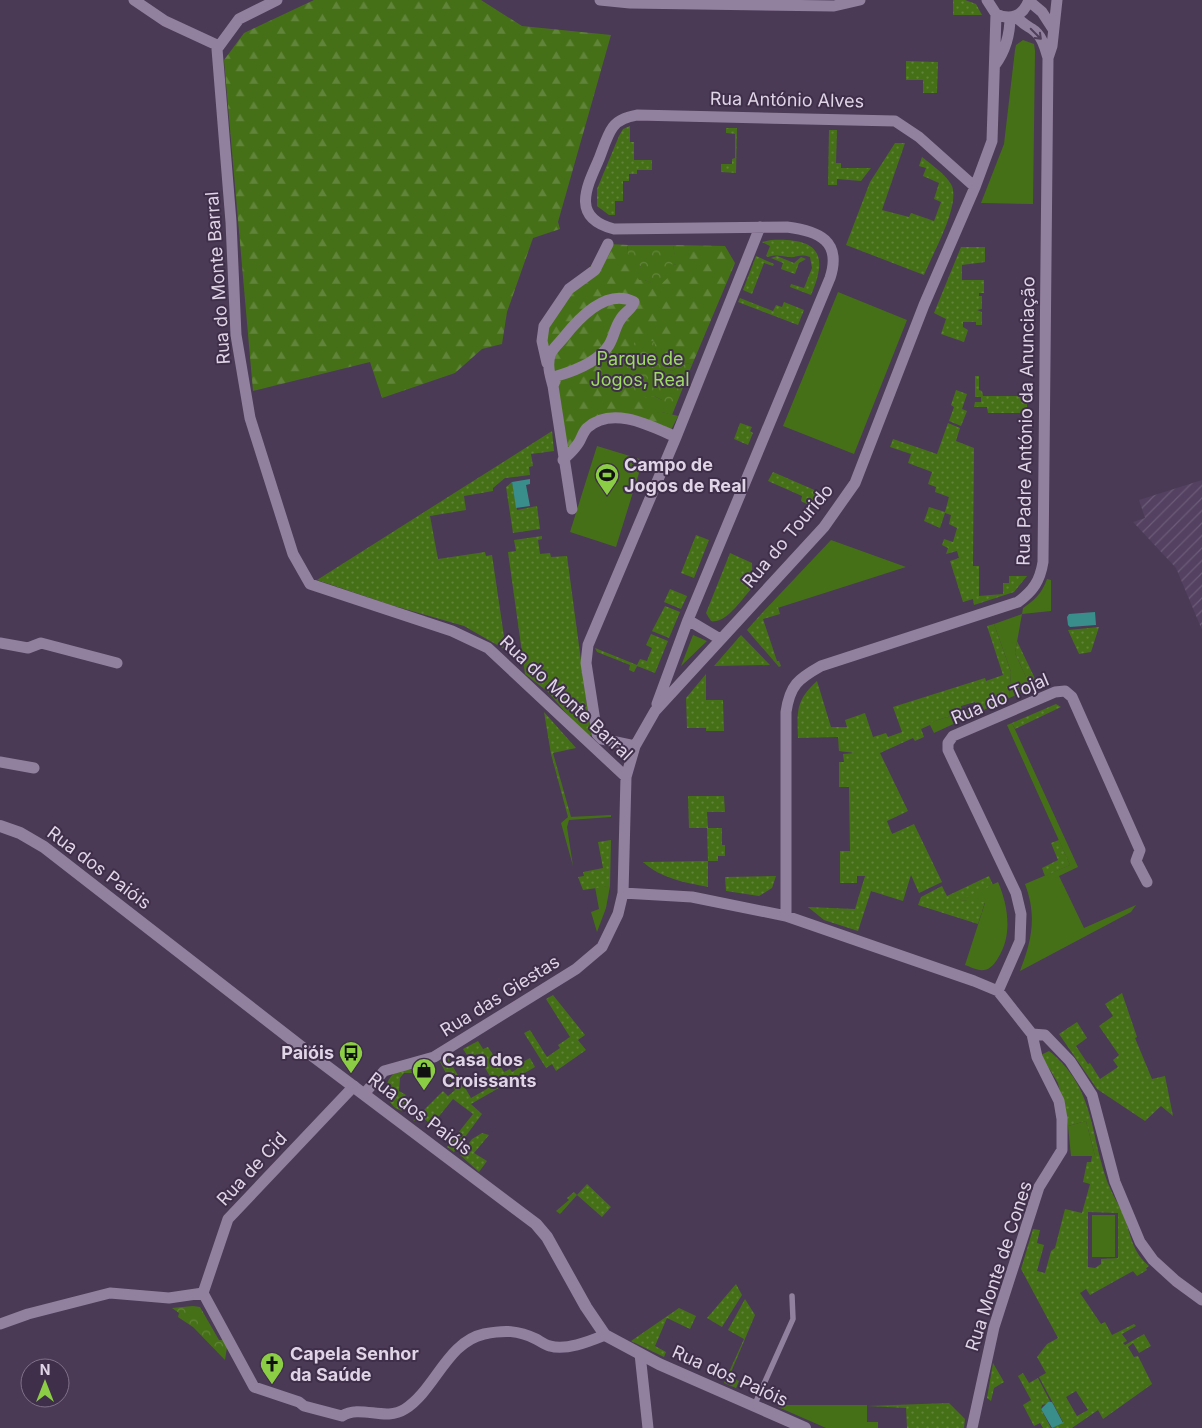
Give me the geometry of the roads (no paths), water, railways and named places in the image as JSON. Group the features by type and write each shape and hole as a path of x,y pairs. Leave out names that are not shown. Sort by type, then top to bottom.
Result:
{"street":[{"path":"134,0 165,21 219,46 239,19 277,0"},
{"path":"600,0 834,6 860,0"},
{"path":"987,0 996,14 1013,17 1023,12 1029,0 1042,12 1053,29"},
{"name":"Rua Padre António da Anunciação","path":"786,916 786,712 793,686 803,676 821,666 1018,602 1028,594 1041,576 1044,513 1048,58 1057,0"},
{"name":"Rua do Tourido","path":"622,893 626,777 635,746 655,711 824,527 855,483 924,305 975,187 992,141 995,64 993,52 996,14"},
{"name":"Rua do Tourido","path":"995,64 1003,54 1013,17"},
{"name":"Rua Padre António da Anunciação","path":"1013,17 1023,25 1034,30 1042,40 1048,58"},
{"name":"Rua do Monte Barral","path":"219,46 217,49 231,222 236,335 250,418 293,554 310,584 452,631 488,648 626,777"},
{"name":"Rua António Alves","path":"760,227 614,229 599,225 590,216 584,203 585,191 613,126 624,118 637,115 886,119 903,125 975,187"},
{"path":"635,746 602,739 597,734 586,663 588,645 676,437 760,227 787,227 817,233 824,238 834,256 833,269 688,620 655,711"},
{"path":"572,509 553,386 542,341 544,326 569,290 595,270 608,244"},
{"path":"548,368 550,354 582,315 609,301 628,299 634,302 633,307 620,320 609,346 594,359 569,373 557,376 553,386"},
{"path":"563,460 577,445 586,429 602,420 619,418 638,421 676,437"},
{"path":"688,620 720,639"},
{"path":"0,643 28,648 41,643 117,663"},
{"name":"Rua do Tojal","path":"998,991 1020,941 1021,914 1016,893 948,750 948,743 952,736 1055,692 1065,692 1072,697 1140,850 1136,861 1147,882"},
{"path":"0,762 34,768"},
{"name":"Rua dos Paióis","path":"0,826 20,833 44,847 536,1224 547,1237 586,1308 605,1335 640,1354 805,1428"},
{"path":"622,893 692,897 786,916 974,980 998,991 1032,1034 1045,1035 1064,1054 1092,1095 1115,1182 1140,1242 1153,1260 1176,1282 1202,1300"},
{"name":"Rua das Giestas","path":"359,1090 384,1071 434,1057 576,969 602,947 618,914 622,893"},
{"name":"Rua Monte de Cones","path":"972,1428 994,1327 1039,1187 1062,1150 1062,1119 1059,1101 1037,1057 1032,1034"},
{"name":"Rua de Cid","path":"203,1293 228,1219 359,1090"},
{"path":"0,1324 28,1314 110,1293 169,1298 203,1293 254,1387 298,1402 304,1406 342,1416 348,1412 391,1414 406,1408 427,1388 446,1361 462,1346 482,1334 518,1331 550,1347 564,1347 605,1335"},
{"path":"640,1354 648,1428"}],"lane":[{"path":"754,1406 792,1319 792,1296"}],"place":[{"name":"Campo de Jogos de Real","path":"607,496"},
{"name":"Paióis","path":"351,1074"},
{"name":"Casa dos Croissants","path":"424,1091"},
{"name":"Capela Senhor da Saúde","path":"272,1385"}],"park label":[{"name":"Parque de Jogos, Real","path":"640,369"}]}
